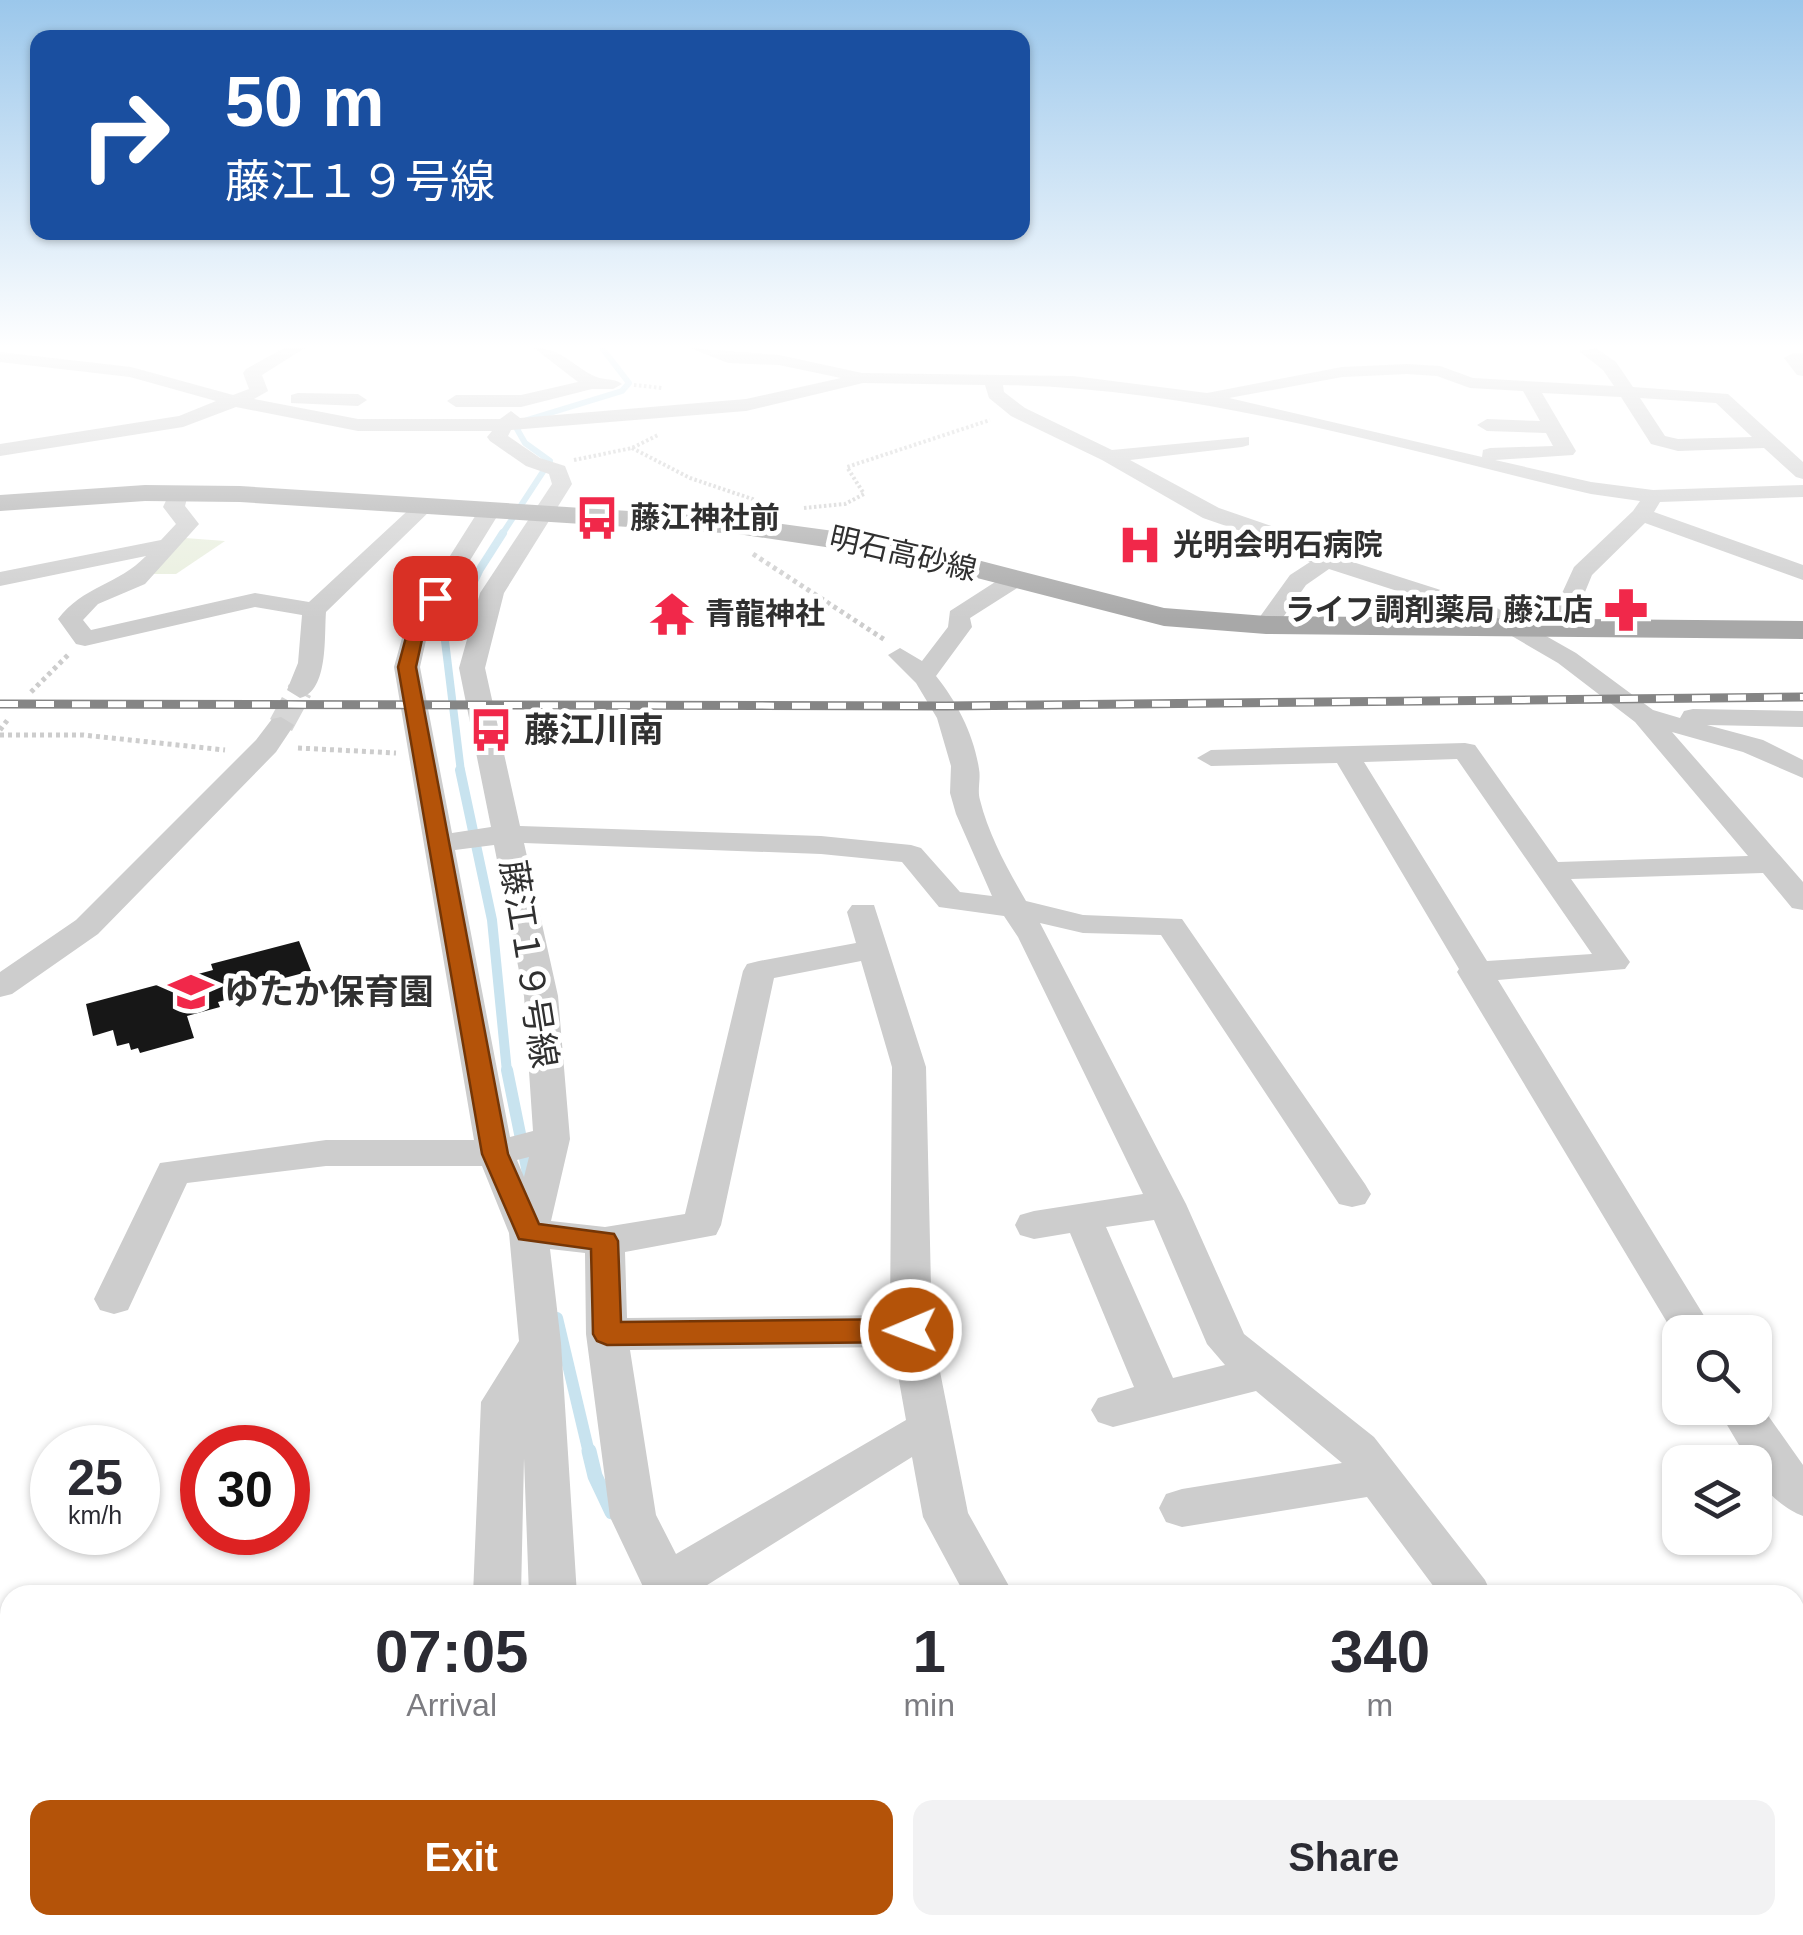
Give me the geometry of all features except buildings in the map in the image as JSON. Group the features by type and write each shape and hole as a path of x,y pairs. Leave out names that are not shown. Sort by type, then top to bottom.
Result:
{"main road":[{"name":"明石高砂線","path":"0,503 178,494 708,524 900,549 1164,617 1266,625 1803,630"}],"street":[{"path":"0,450 74,438"},
{"path":"499,438 533,462 558,470 562,484 516,512 417,626 407,667 442,843 495,1154 529,1232 540,1343 552,1585"},
{"path":"1072,438 1211,513 1266,532 1326,561 1488,613 1567,658 1644,716 1803,900"},
{"path":"1370,438 1591,488 1648,506 1803,572"},
{"path":"1453,458 1566,451 1559,438"},
{"path":"1657,438 1678,445 1769,442"},
{"path":"1765,438 1803,473"},
{"path":"1109,456 1242,441"},
{"path":"1558,626 1582,572 1648,506 1803,491"},
{"path":"178,494 174,507 188,524 136,580 90,600 70,619 85,639 255,600 314,610"},
{"path":"300,690 310,663 314,610 424,506"},
{"name":"藤江１９号線","path":"516,512 472,668 541,996 552,1139 529,1232"},
{"path":"0,579 168,546"},
{"path":"1266,625 1298,580 1326,561"},
{"path":"1014,580 958,616 960,626 913,664 946,706 966,771 964,794 1010,907 1034,938 1167,1204 1228,1344 1358,1450 1460,1585"},
{"path":"1644,716 1803,718"},
{"path":"1644,716 1753,746 1803,770"},
{"path":"0,986 87,927 268,742"},
{"path":"1211,758 1464,751 1614,962 1473,972"},
{"path":"1347,756 1473,972 1683,1315"},
{"path":"442,843 508,834 821,845 911,854 950,900 1010,907 1083,924 1170,926 1352,1194"},
{"path":"1550,871 1769,864"},
{"path":"529,1232 605,1241 702,1225 759,971 868,930 909,1066 911,1330 946,1517 984,1585"},
{"path":"114,1299 172,1172 326,1153 495,1154 552,1139"},
{"path":"1034,1225 1167,1204"},
{"path":"1083,1218 1160,1398"},
{"path":"605,1241 607,1334 633,1517 667,1585"},
{"path":"607,1334 911,1330"},
{"path":"498,1585 503,1402 540,1343"},
{"path":"1113,1410 1260,1372"},
{"path":"1750,1425 1774,1464 1803,1497"},
{"path":"678,1585 909,1436 930,1432"},
{"path":"1182,1508 1378,1476"}],"path":[{"path":"553,468 562,462 632,448 651,438"},
{"path":"821,506 845,504 864,494 856,474 847,467 932,438"},
{"path":"632,448 690,478 740,492 775,508"},
{"path":"799,514 822,524 826,537"},
{"path":"708,524 876,632 913,664"},
{"path":"31,692 85,639"},
{"path":"0,732 9,718"},
{"path":"0,732 215,746 268,742 422,754"}],"green space":[{"path":"185,538 225,541 176,574 148,574"}],"waterway":[{"path":"501,536 550,461 522,438"},
{"path":"461,772 445,641 480,569 503,533"},
{"path":"460,770 492,920 507,1072"},
{"path":"507,1070 529,1178"},
{"path":"557,1318 589,1453"},
{"path":"589,1451 595,1476 612,1512"}],"tunnel":[{"path":"281,725 300,690"}],"railway":[{"path":"0,704 946,706 1803,697"}],"place":[{"name":"藤江神社前","path":"597,518"},
{"name":"光明会明石病院","path":"1140,545"},
{"name":"ライフ調剤薬局 藤江店","path":"1626,610"},
{"name":"青龍神社","path":"672,614"},
{"name":"藤江川南","path":"491,730"},
{"name":"ゆたか保育園","path":"191,992"}],"route":[{"path":"435,598 417,626 407,667 442,843 495,1154 529,1232 605,1241 607,1334 911,1330"}]}
